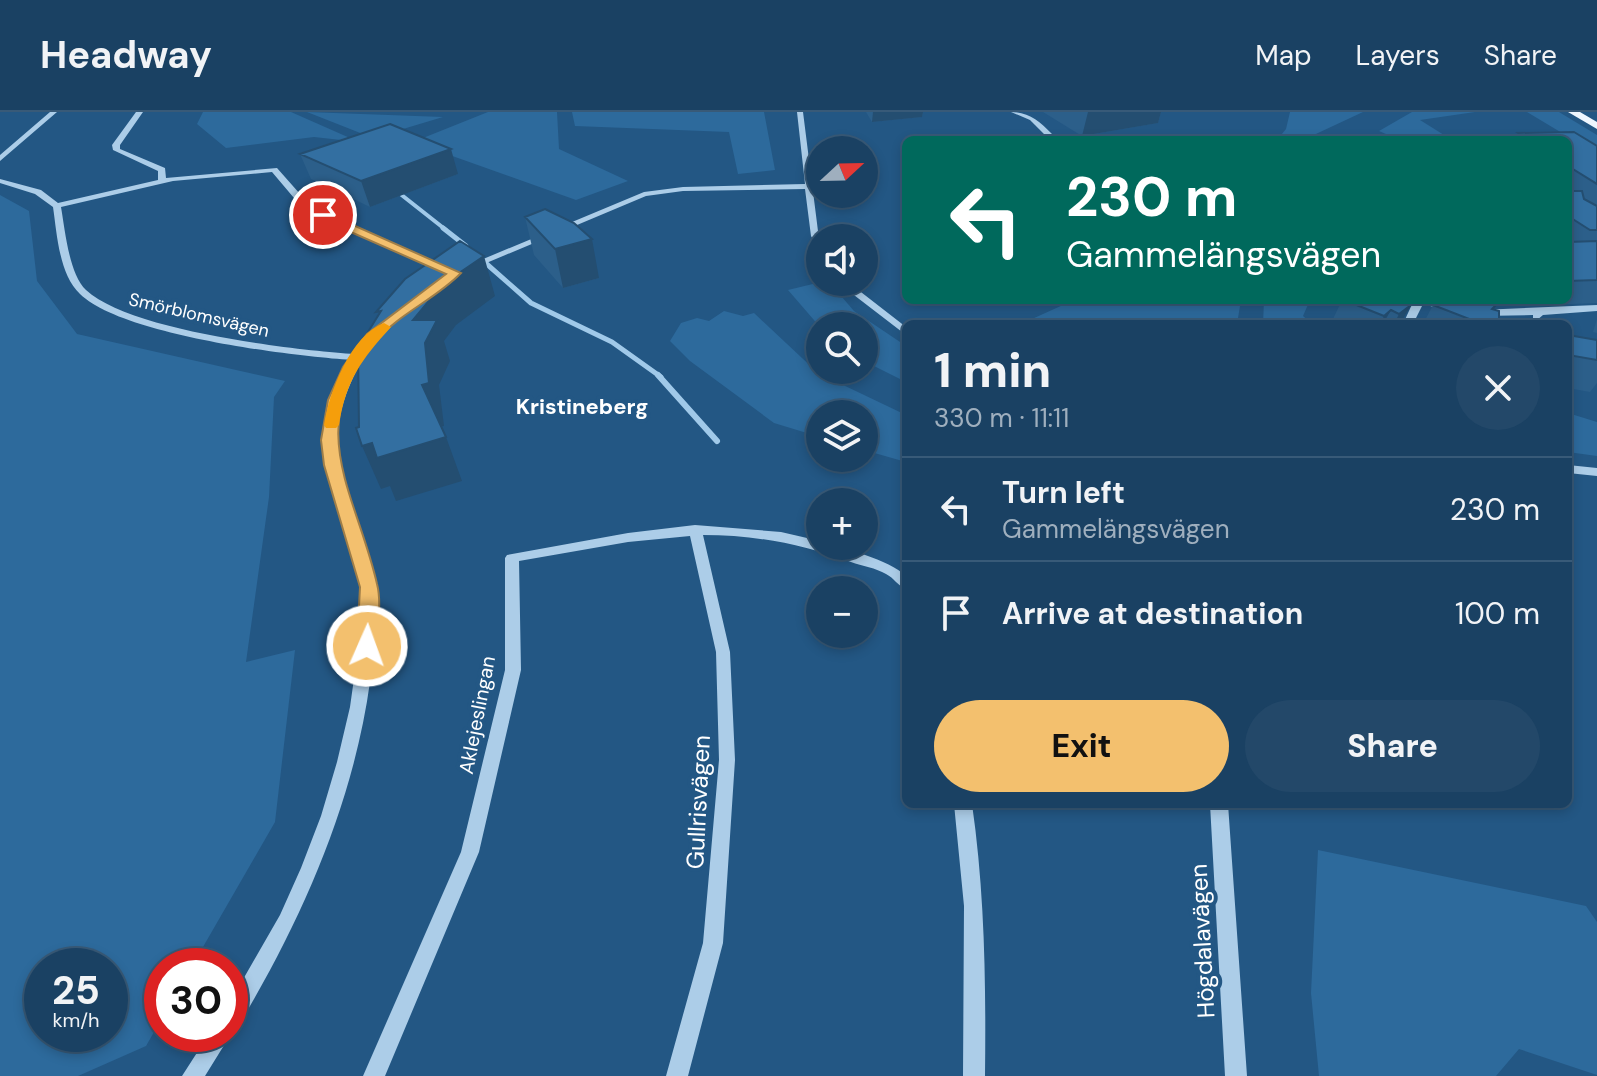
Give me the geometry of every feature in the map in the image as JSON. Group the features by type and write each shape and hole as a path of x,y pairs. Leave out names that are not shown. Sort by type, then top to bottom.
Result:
{"main road":[{"path":"1573,112 1597,126"}],"street":[{"path":"0,159 54,112"},
{"path":"140,112 116,145 117,150 162,170 162,182"},
{"path":"800,112 806,156"},
{"path":"1014,112 1032,119 1047,136"},
{"path":"0,181 38,192 57,206 162,182 274,170 297,196 323,215 449,277 644,194 683,189 806,186"},
{"name":"Smörblomsvägen","path":"57,206 66,255 81,291 102,306 135,319 187,331 290,351 357,357"},
{"path":"860,296 902,329"},
{"path":"1432,304 1459,310"},
{"path":"1473,312 1538,317 1597,308"},
{"path":"248,993 265,967 309,874 342,783 360,702 367,646 369,587 332,465 329,440 335,400 357,357 382,328"},
{"path":"1572,469 1597,472"},
{"name":"Aklejeslingan","path":"374,1076 470,852 513,670 512,558 654,532 695,529 777,536 806,543"},
{"name":"Gullrisvägen","path":"677,1076 713,943 727,760 723,652 695,529"},
{"name":"Aklejeslingan","path":"860,560 892,571 902,580"},
{"path":"964,808 969,840 977,972 974,1076"},
{"name":"Högdalavägen","path":"1219,808 1236,1076"},
{"path":"193,1076 209,1052"}],"shaded area":[{"path":"203,112 291,112 359,142 314,137 226,148 197,124"},
{"path":"307,112 443,117 373,138"},
{"path":"488,112 557,112 559,149 628,181 576,200 413,142"},
{"path":"572,112 764,112 775,170 738,174 729,132 575,126"},
{"path":"1290,112 1363,112 1312,136 1280,136 1286,129"},
{"path":"1412,112 1475,112 1420,120 1446,136 1391,136 1379,131"},
{"path":"1527,112 1559,112 1597,135 1597,154 1572,139 1572,136"},
{"path":"0,195 29,211 37,281 77,334 285,381 274,397 269,497 246,662 295,650 275,822 202,948 144,948 144,1047 78,1076 0,1076"},
{"path":"806,286 806,296 841,296 855,312 807,312 788,290"},
{"path":"1065,304 1240,304 1238,320 1030,320"},
{"path":"1264,304 1308,304 1303,316 1308,320 1263,320"},
{"path":"724,311 743,316 754,313 806,362 806,384 841,384 875,400 806,400 806,433 774,423 690,361 670,341 681,323 697,318 709,321"},
{"path":"878,327 902,343 902,380 878,368"},
{"path":"878,402 902,413 902,461 878,454"},
{"path":"1572,414 1597,422 1597,456 1572,453"},
{"path":"1318,850 1586,906 1597,922 1597,1075 1519,1049 1496,1076 1319,1076 1311,993"}],"building":[{"path":"390,124 451,149 361,181 300,154"},
{"path":"1574,132 1597,146 1597,184 1572,168 1572,136 1522,136 1518,133"},
{"path":"1572,191 1582,191 1584,199 1597,206 1597,230 1590,230 1572,219"},
{"path":"545,209 574,223 592,239 555,249 525,217"},
{"path":"460,241 484,256 443,284 413,320 437,320 425,343 429,383 422,385 446,437 377,458 372,443 362,446 356,428 359,427 358,348 381,311 376,312 405,279"},
{"path":"1597,241 1597,280 1572,281 1572,242"},
{"path":"1354,304 1411,304 1399,314 1391,310 1384,316"},
{"path":"1497,304 1492,309 1499,311 1499,320 1472,320 1433,305"},
{"path":"1572,336 1597,340 1597,360 1572,356"}],"waterway":[{"path":"394,189 446,230"},
{"path":"443,228 466,246"},
{"path":"481,259 531,303 612,342 661,377"},
{"path":"658,375 717,441"}],"slow traffic":[{"path":"331,425 335,400 350,367 371,337 384,327"}],"district":[{"name":"Kristineberg","path":"582,406"}],"route":[{"path":"323,215 455,273 371,337 350,367 335,400 329,440 332,465 369,587 367,646"}]}
